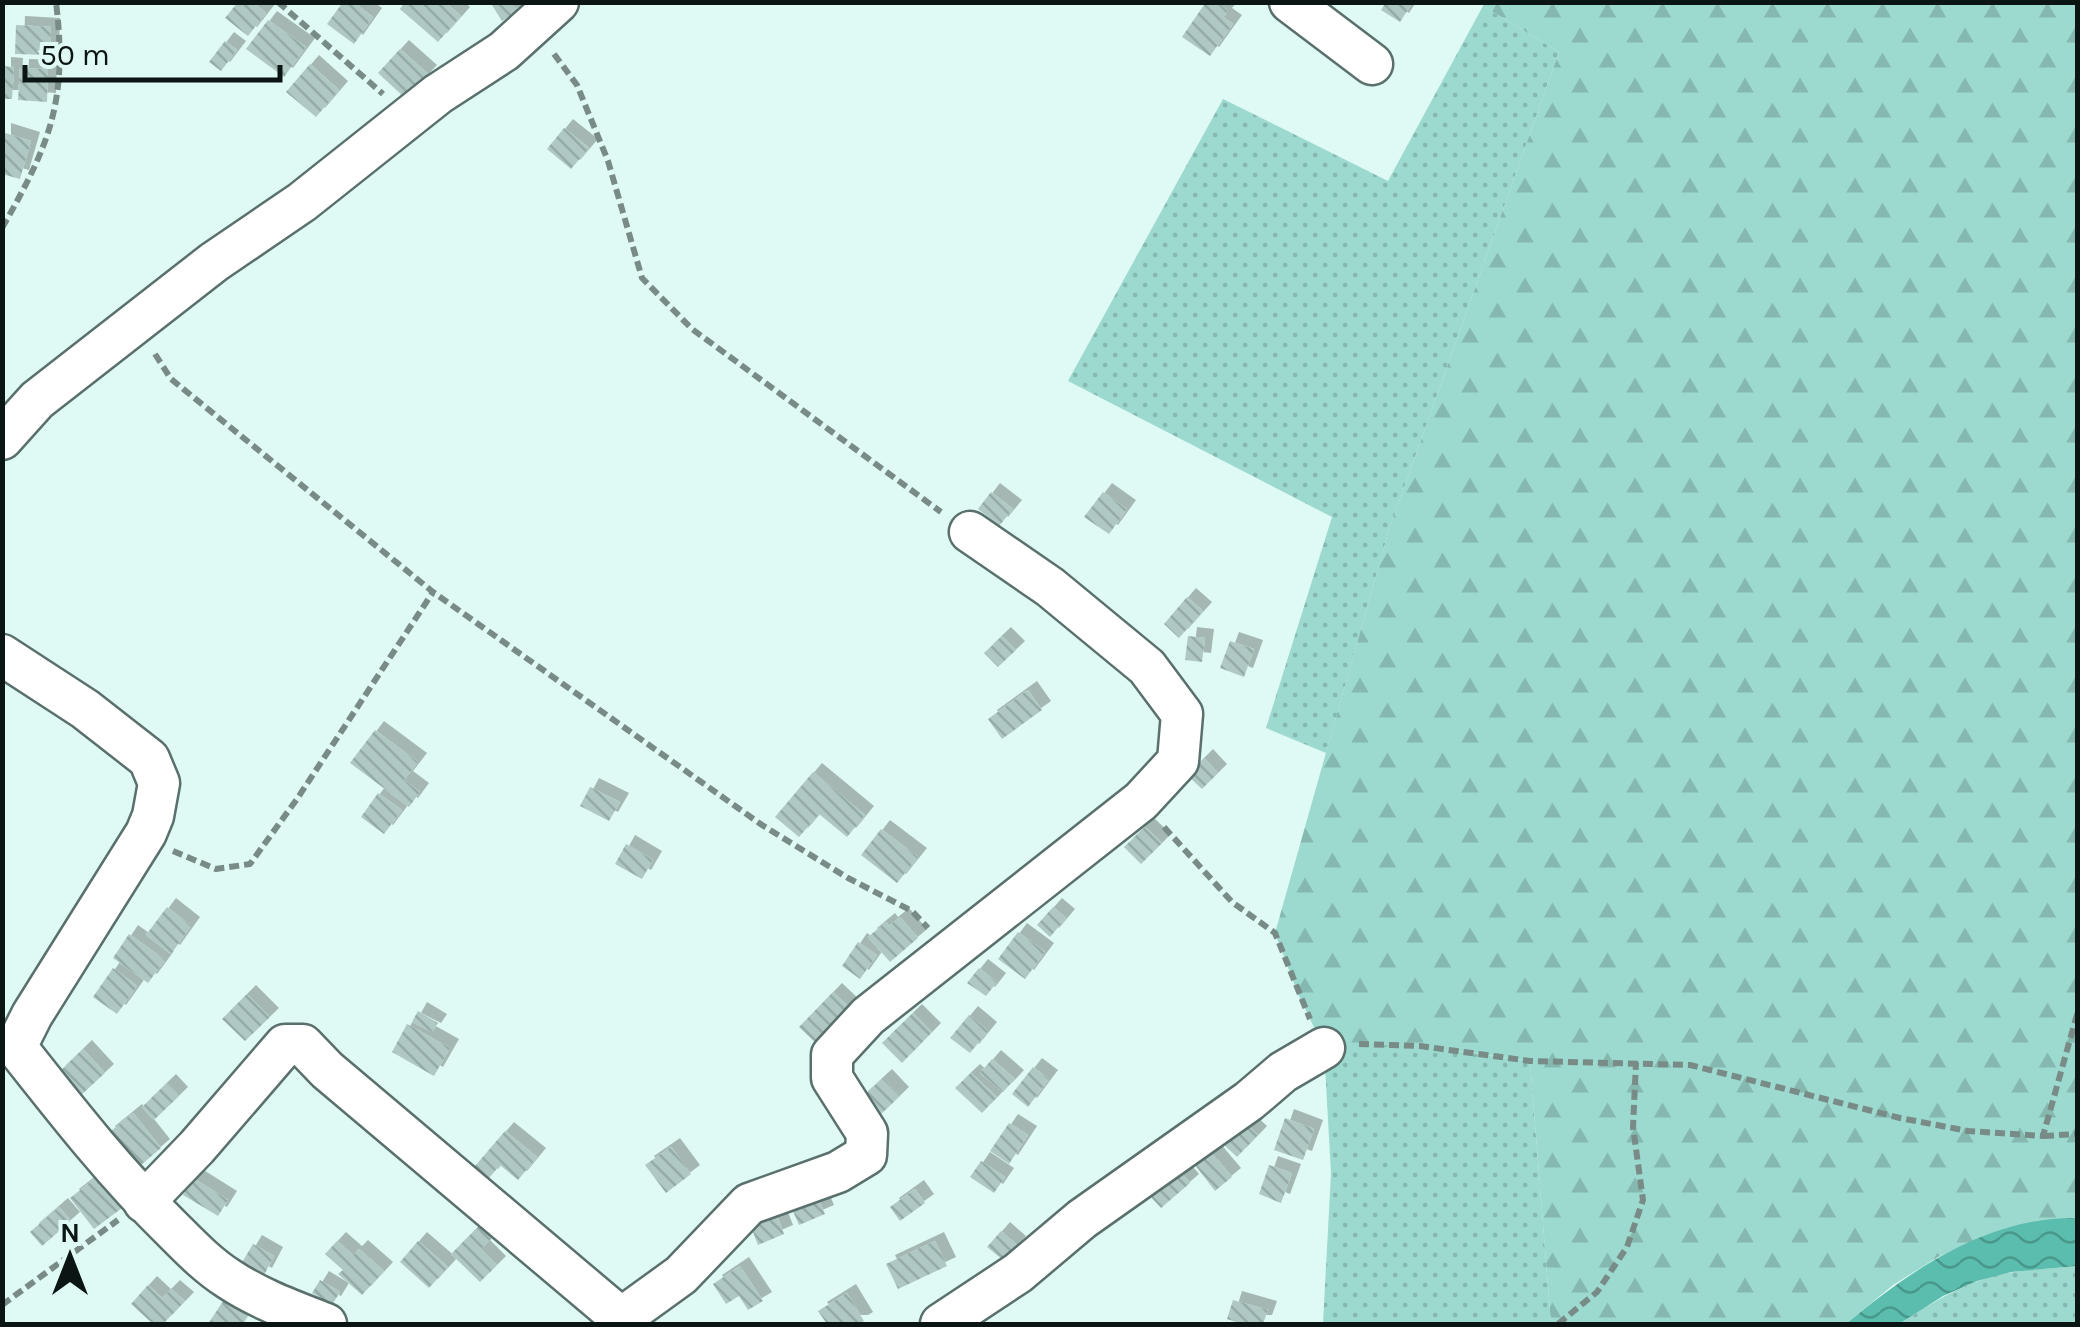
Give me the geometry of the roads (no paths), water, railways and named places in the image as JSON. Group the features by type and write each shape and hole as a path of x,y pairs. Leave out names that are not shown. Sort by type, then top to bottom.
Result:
{"street":[{"path":"1290,2 1372,64"},
{"path":"2,439 38,400 214,262 302,202 409,117 504,51 546,14"},
{"path":"144,1202 285,1045 303,1045 327,1070 626,1321 680,1275 748,1204 838,1172 866,1154 868,1132 832,1078 832,1055 868,1016 1141,801 1178,760 1182,714 1147,667 1050,587 970,532"},
{"path":"2,655 85,708 149,759 159,783 146,832 16,1047 87,1138 197,1254 228,1278 273,1304 326,1324"},
{"path":"941,1324 1018,1273 1082,1218 1250,1102 1284,1072 1324,1048"}],"water":[{"path":"2077,1218 2077,1266 2011,1272 1977,1281 1943,1296 1899,1324 1846,1324 1897,1284 1953,1250 2013,1226"}]}
